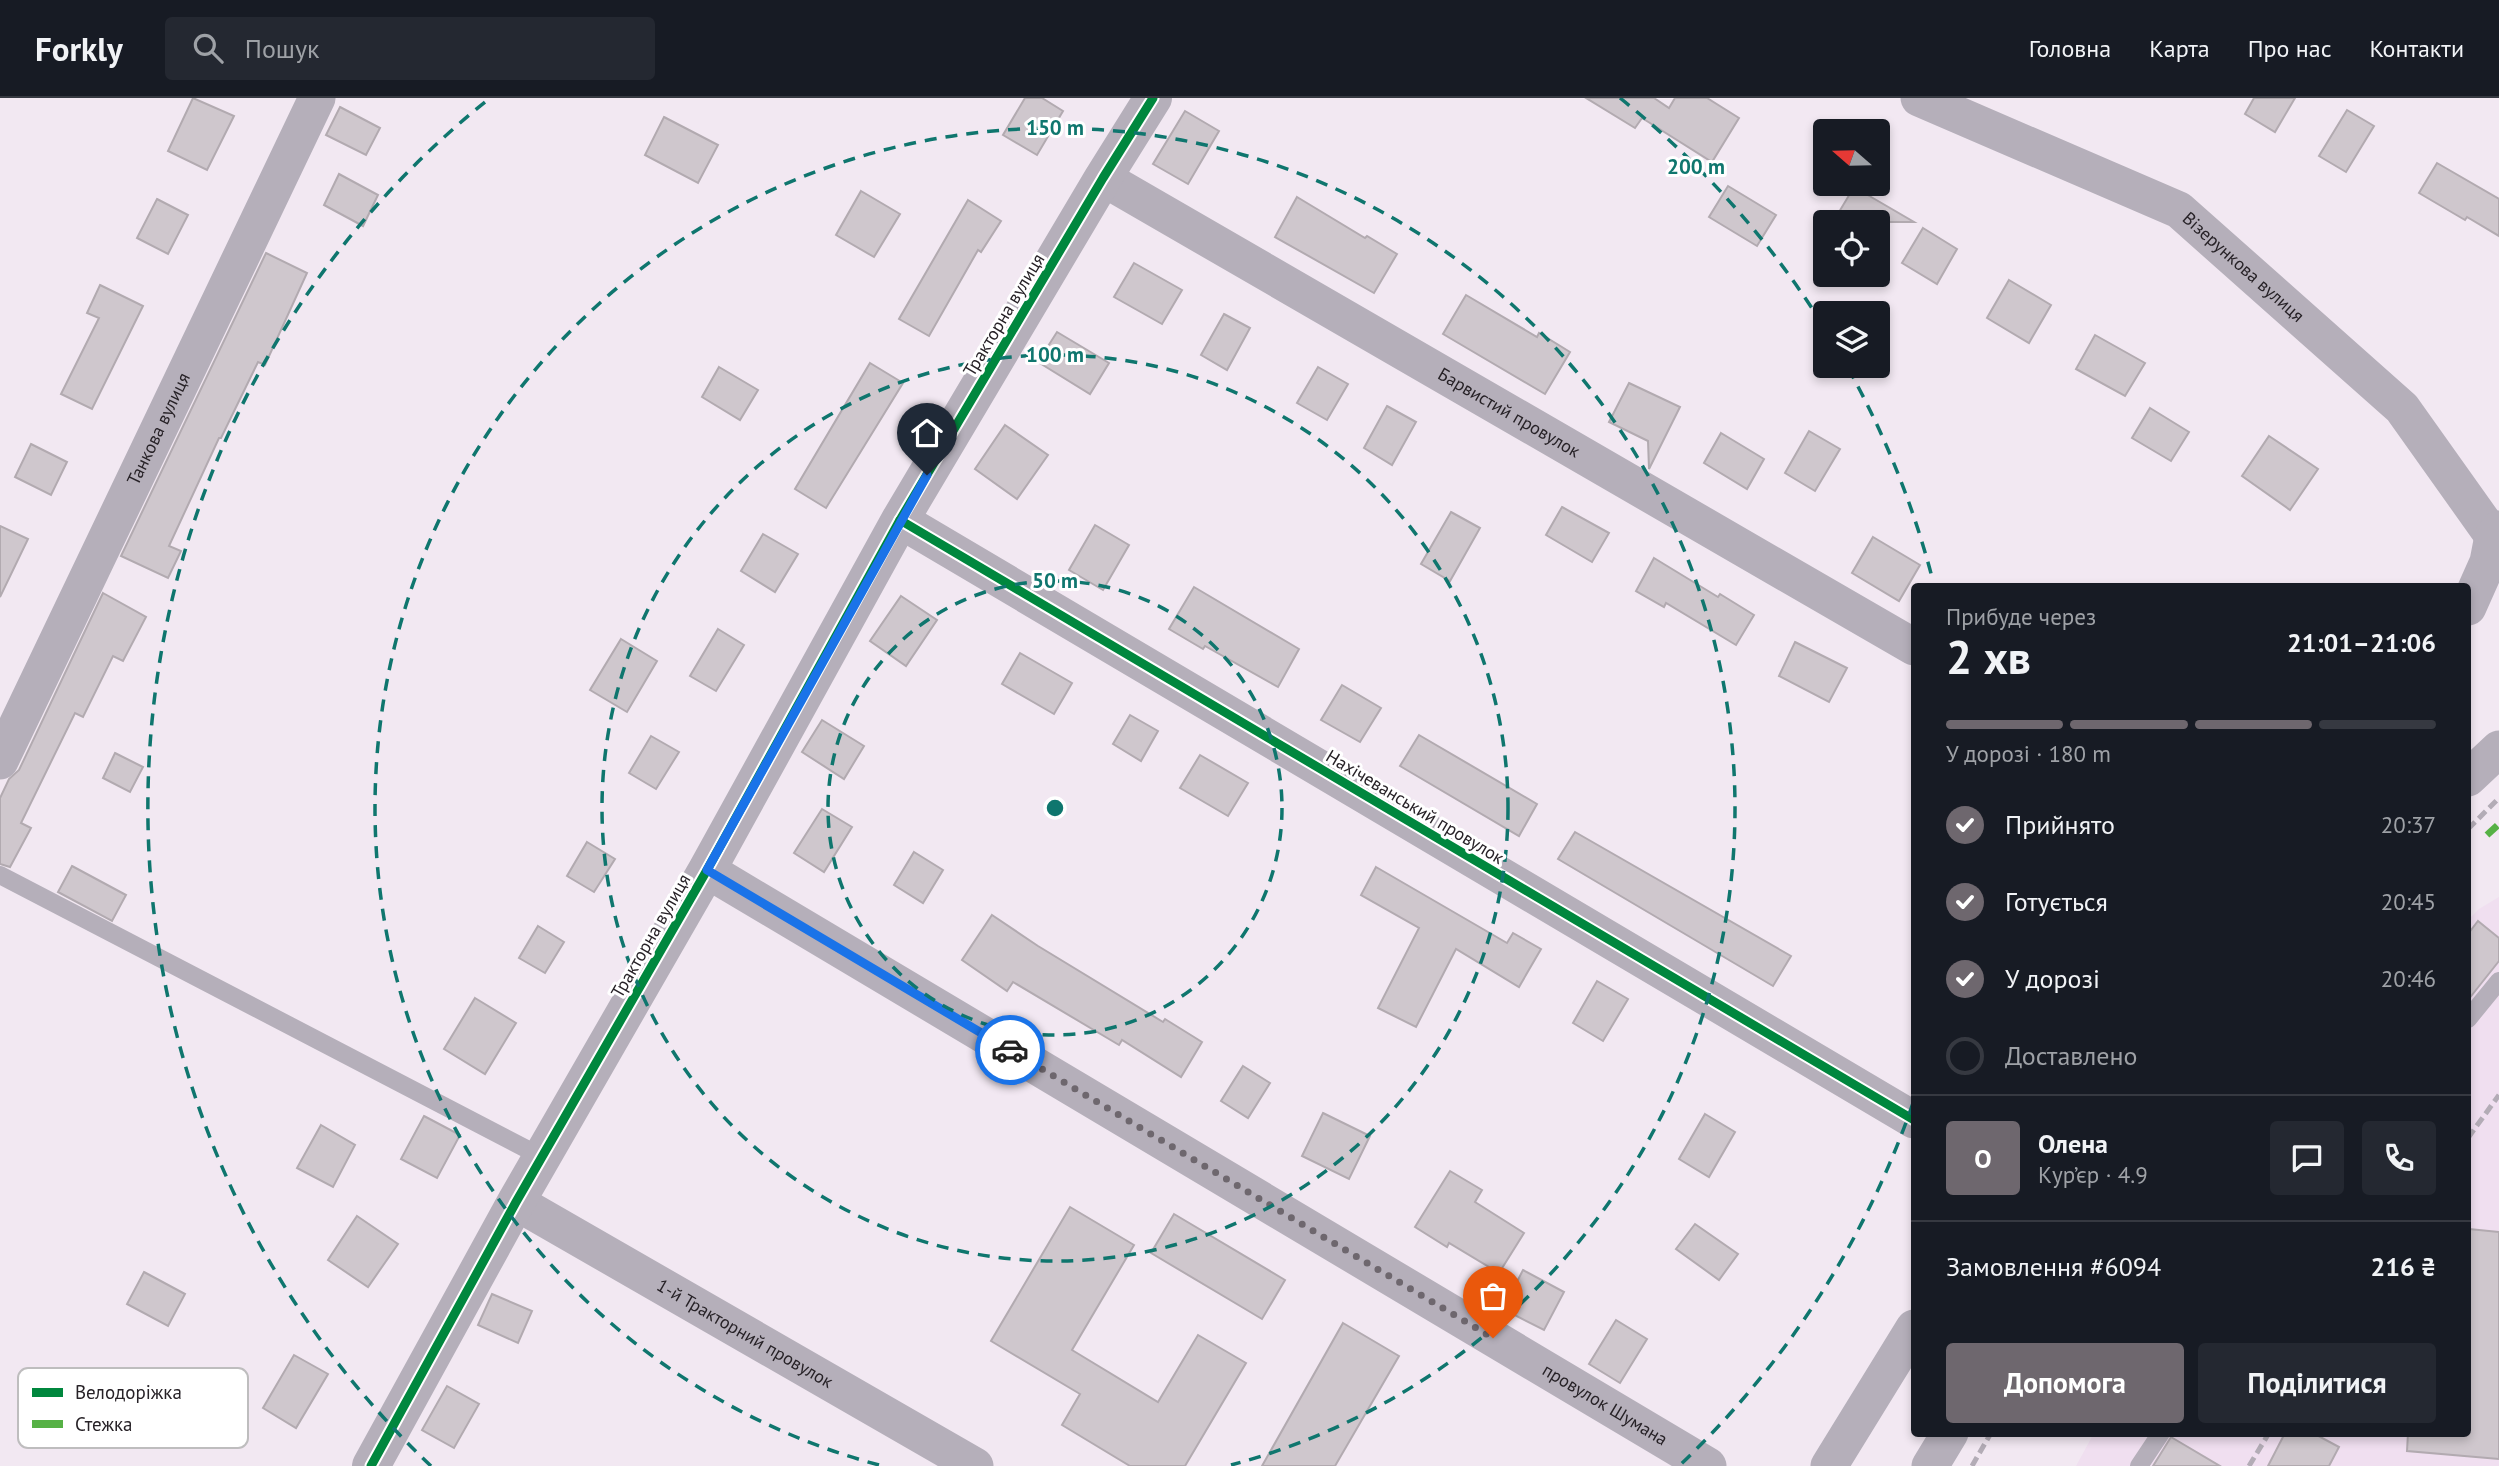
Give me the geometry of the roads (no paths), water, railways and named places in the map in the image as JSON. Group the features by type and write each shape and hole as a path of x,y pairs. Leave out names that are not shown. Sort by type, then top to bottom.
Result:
{"street":[{"name":"Танкова вулиця","path":"0,761 317,98"},
{"name":"Тракторна вулиця","path":"371,1466 516,1202 707,870 900,520 1153,98"},
{"name":"Візерункова вулиця","path":"1919,98 2179,210 2402,408 2496,532"},
{"name":"Барвистий провулок","path":"1103,178 1911,645"},
{"name":"Нахічеванський провулок","path":"900,520 1911,1118"},
{"path":"2471,600 2488,562 2496,532"},
{"path":"2471,775 2499,748"},
{"name":"провулок Шумана","path":"707,870 1708,1466"},
{"name":"1-й Тракторний провулок","path":"516,1202 975,1466"},
{"path":"1829,1466 1911,1333"},
{"path":"1930,1466 1948,1437"}],"lane":[{"path":"0,875 542,1157"},
{"path":"2471,1015 2499,981"},
{"path":"2139,1466 2158,1437"}],"railway":[{"path":"2471,826 2499,798"},
{"path":"2471,1134 2499,1095"},
{"path":"1972,1466 1989,1437"},
{"path":"2249,1466 2267,1437"}]}
